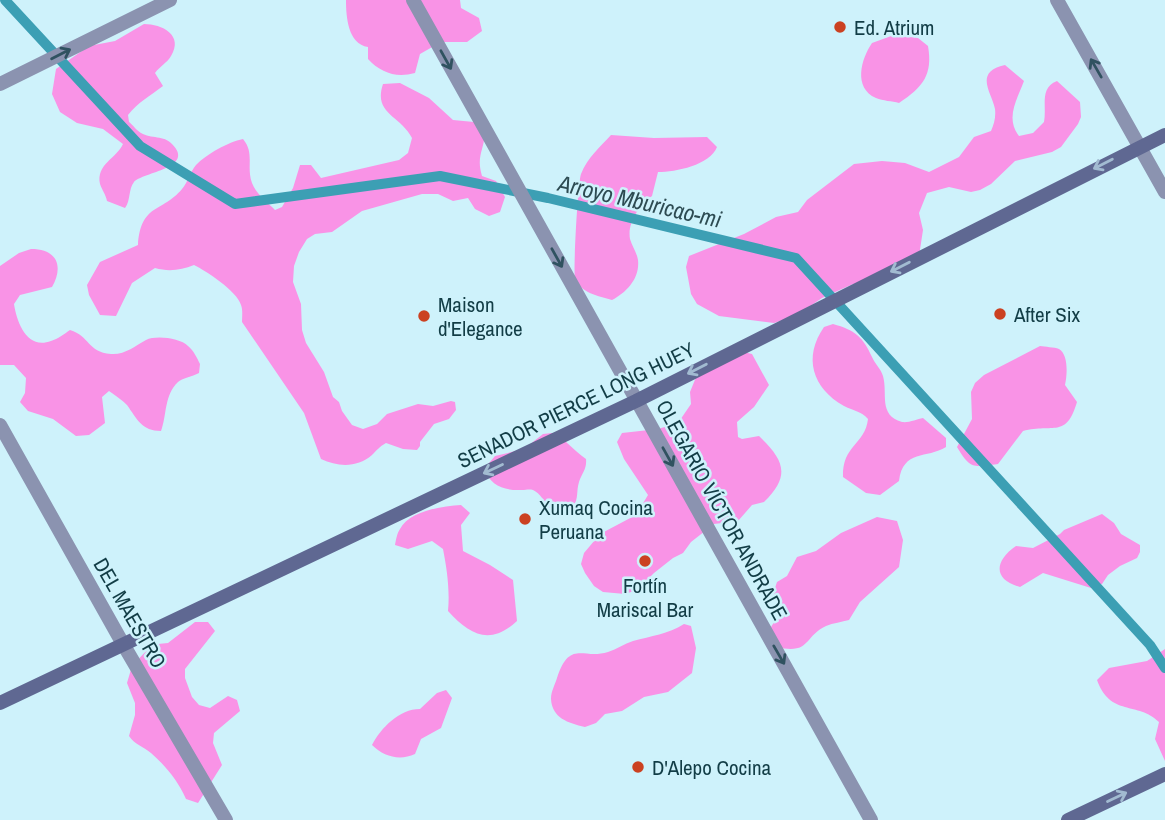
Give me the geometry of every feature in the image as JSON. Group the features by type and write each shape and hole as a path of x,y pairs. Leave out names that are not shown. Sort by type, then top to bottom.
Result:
{"street":[{"path":"0,84 170,0"},
{"name":"OLEGARIO VÍCTOR ANDRADE","path":"412,0 872,820"},
{"path":"1057,0 1165,192"},
{"name":"SENADOR PIERCE LONG HUEY","path":"0,703 636,401 1140,145 1165,135"},
{"name":"DEL MAESTRO","path":"0,425 226,820"},
{"path":"1069,820 1165,774"}],"shaded area":[{"path":"346,0 460,0 461,8 479,18 482,31 467,42 441,42 420,54 415,73 389,73 368,59 368,47 361,45 352,35"},
{"path":"144,24 158,26 169,32 175,42 174,49 155,73 163,86 132,110 128,115 129,122 141,133 169,141 178,152 173,164 134,182 125,208 107,201 100,184 101,171 123,144 103,129 77,123 60,112 52,94 56,69 89,46 115,41"},
{"path":"894,35 918,38 928,46 929,56 927,73 920,86 899,103 876,98 869,93 864,87 861,73 872,43"},
{"path":"1005,65 1024,81 1013,116 1019,136 1033,133 1044,122 1045,98 1051,84 1057,81 1080,102 1081,117 1061,147 1052,152 1015,161 991,184 980,190 971,192 949,187 927,193 919,213 923,230 919,256 880,283 853,284 822,298 797,315 774,323 719,316 697,304 691,294 686,267 689,256 744,234 776,217 798,212 807,200 854,164 882,161 905,163 929,172 959,157 974,137 991,131 995,112 987,78 995,68"},
{"path":"400,83 429,98 453,120 474,122 485,132 480,158 482,176 496,181 505,197 500,212 489,216 475,209 468,198 453,201 438,194 422,194 362,211 332,232 315,234 307,239 294,266 293,282 301,304 302,330 306,343 324,372 333,397 339,402 352,425 363,429 377,424 387,414 418,404 433,406 451,401 455,402 456,410 449,419 434,424 417,450 403,449 386,443 360,462 334,464 321,459 304,413 242,322 242,309 238,300 213,277 194,265 175,270 155,268 132,283 116,316 100,315 89,295 87,285 100,262 138,245 143,222 148,215 182,189 196,165 231,143 243,139 247,144 252,183 275,210 282,207 293,188 300,165 311,165 321,178 399,160 408,153 412,138 389,114 381,94 383,84"},
{"path":"611,135 654,138 707,137 717,147 700,163 674,171 658,172 652,196 639,209 630,226 630,239 638,260 637,273 627,289 612,300 590,293 577,283 575,278 581,174 590,158"},
{"path":"31,249 52,255 57,266 52,287 20,295 14,304 25,333 36,342 51,341 70,330 103,353 125,352 150,338 174,339 194,352 200,364 199,373 173,387 161,431 145,426 127,405 109,391 102,397 105,423 89,435 76,436 53,419 28,411 20,402 25,393 26,378 14,365 0,365 0,266 19,253"},
{"path":"833,324 853,332 865,344 883,376 885,403 894,419 902,422 923,418 946,438 946,447 917,456 905,464 899,481 880,495 866,493 843,477 846,458 863,435 868,419 833,399 824,390 814,371 814,349 818,338 824,327"},
{"path":"1040,346 1059,349 1064,356 1067,371 1065,385 1077,402 1073,414 1058,427 1023,431 998,464 973,465 957,447 972,419 971,392 975,383 984,375"},
{"path":"739,351 752,354 769,385 754,407 737,422 738,437 742,439 759,436 774,452 781,467 778,484 764,502 752,505 738,521 714,524 637,590 625,594 603,592 594,586 585,573 581,564 584,553 600,534 636,515 648,495 624,459 617,442 622,433 658,429 678,423 691,404 690,392 699,370"},
{"path":"552,433 586,459 573,507 549,508 533,490 504,488 494,483 487,475 484,469 495,456 524,449 543,434"},
{"path":"461,505 470,513 461,525 463,551 513,580 517,621 498,633 489,635 472,631 448,611 448,580 443,549 432,541 408,549 395,545 399,531 411,518 436,508"},
{"path":"1102,514 1114,523 1121,534 1140,545 1140,552 1137,558 1108,575 1102,584 1091,588 1043,573 1020,587 1011,584 1001,575 1000,564 1016,546 1033,548 1064,530"},
{"path":"877,517 897,521 903,540 899,567 860,602 849,620 826,626 801,647 776,647 771,627 780,607 773,594 777,582 787,576 797,557 816,551 841,533"},
{"path":"195,622 208,622 215,631 185,669 185,678 192,697 199,705 210,708 228,696 237,700 240,711 214,733 213,743 222,765 198,803 186,799 167,769 129,736 135,715 135,703 127,683 132,666 148,649 168,643"},
{"path":"684,624 691,626 696,648 692,673 668,692 644,697 622,711 605,714 596,723 585,727 567,721 554,711 552,691 562,666 572,655 608,652"},
{"path":"1165,649 1165,761 1155,739 1159,722 1151,716 1109,699 1097,680 1109,668 1147,661"},
{"path":"446,690 452,698 441,728 421,739 415,754 392,757 372,745 380,732 398,716 420,709 437,693"}],"waterway":[{"name":"Arroyo Mburicao-mi","path":"5,0 140,146 235,204 440,176 548,198 796,258 1150,645 1165,668"}],"place":[{"name":"Ed. Atrium","path":"840,27"},
{"name":"After Six","path":"1000,314"},
{"name":"Maison d'Elegance","path":"424,316"},
{"name":"Xumaq Cocina Peruana","path":"525,519"},
{"name":"Fortín Mariscal Bar","path":"645,561"},
{"name":"D'Alepo Cocina","path":"638,767"}]}
